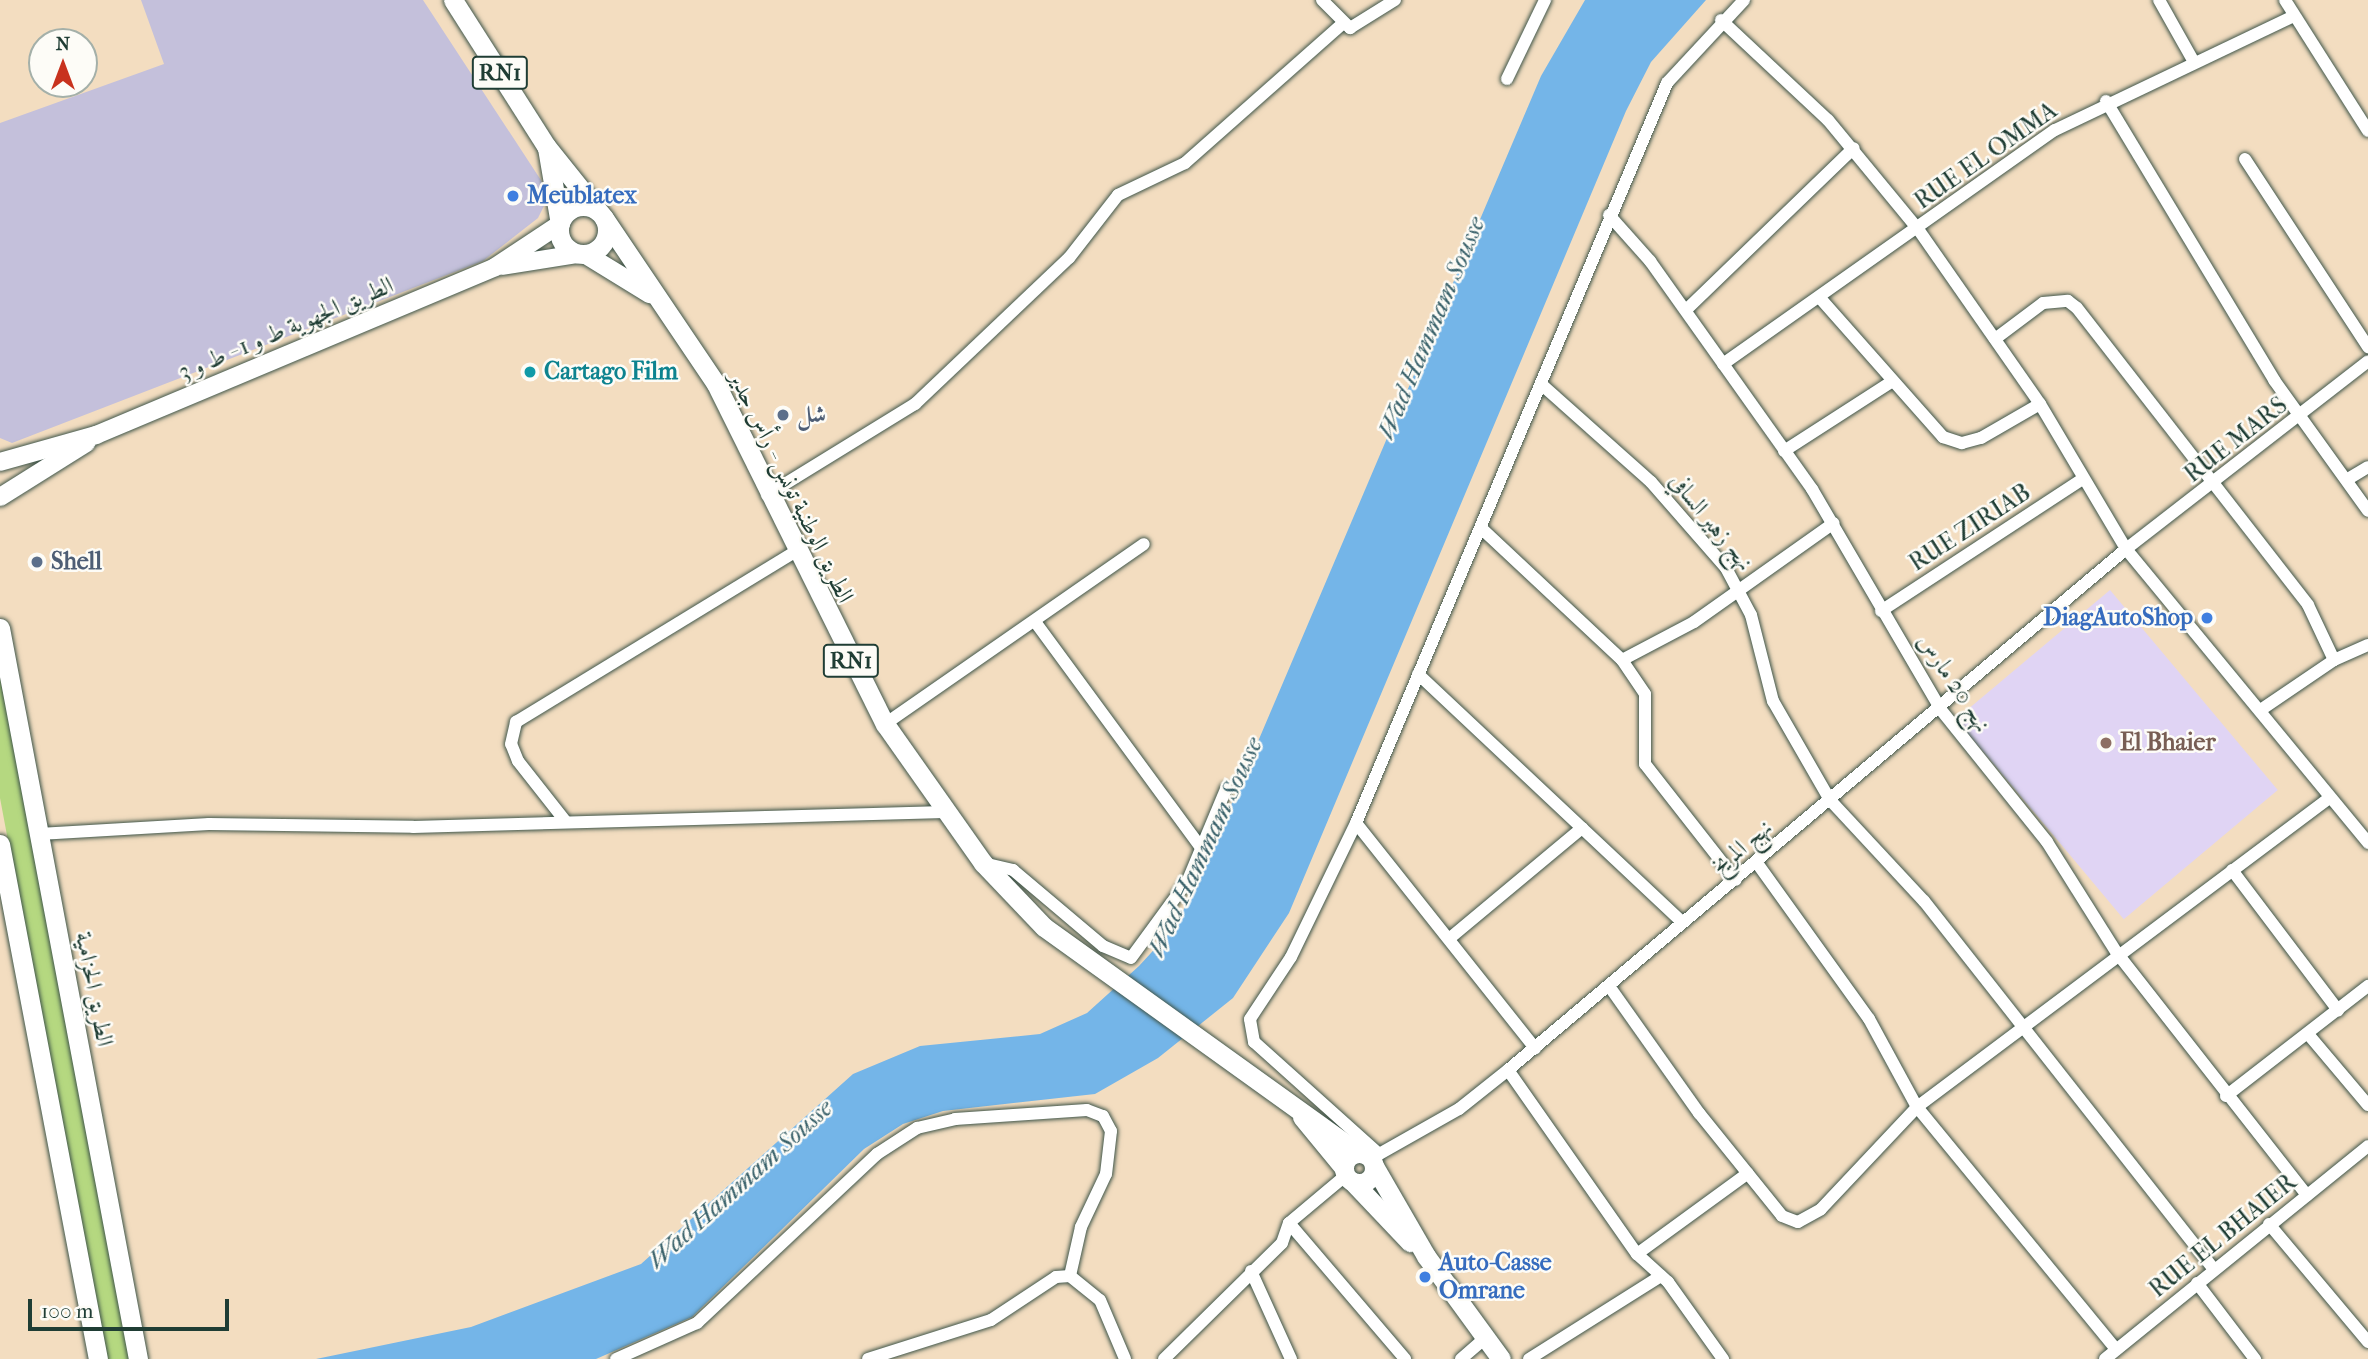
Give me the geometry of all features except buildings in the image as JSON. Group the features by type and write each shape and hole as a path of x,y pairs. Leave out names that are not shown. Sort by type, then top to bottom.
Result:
{"main road":[{"name":"الطريق الوطنية تونس - رأس جدير","path":"453,0 546,146 601,214 716,384 794,552 885,724 982,863 1044,927 1371,1158 1426,1256 1502,1359"},
{"name":"الطريق الوطنية تونس - رأس جدير","path":"546,146 560,224"},
{"path":"560,224 571,209 601,214 603,245 582,254"},
{"name":"RN1","path":"560,224 564,245 582,254"},
{"name":"الطريق الجهوية ط و 1 - ط و 3","path":"0,462 96,435 495,267 560,224"},
{"name":"الطريق الوطنية تونس - رأس جدير","path":"582,254 658,299"},
{"name":"الطريق الجهوية ط و 1 - ط و 3","path":"495,267 582,254"},
{"name":"الطريق الجهوية ط و 1 - ط و 3","path":"0,497 96,435"},
{"name":"الطريق الحزامية","path":"0,628 138,1359"},
{"path":"0,844 98,1359"},
{"name":"الطريق الوطنية تونس - رأس جدير","path":"1292,1102 1347,1175 1426,1256"},
{"path":"1347,1175 1371,1158"},
{"path":"1347,1175 1370,1179 1371,1158"}],"street":[{"path":"1322,0 1343,23 1355,27 1395,0"},
{"path":"1507,79 1545,0"},
{"path":"1371,1158 1249,1031 1356,823 1482,528 1609,215 1667,83 1721,20 1744,0"},
{"path":"2159,0 2194,62"},
{"path":"2285,0 2292,17 2368,131"},
{"name":"RUE EL OMMA","path":"1723,364 1918,229 2007,160 2106,101 2292,17"},
{"path":"1721,20 1854,148 1918,229 2040,404 2081,480 2126,549 2262,709 2328,799 2367,840"},
{"path":"767,495 915,404 1069,258 1118,195 1185,163 1343,23"},
{"path":"2106,101 2299,418 2348,479 2368,511"},
{"path":"1686,310 1854,148"},
{"path":"2245,159 2368,347"},
{"name":"نهج 20 مارس","path":"1609,215 1686,310 1834,523 1881,611 1941,710 2047,842 2117,953 2226,1096 2308,1195"},
{"path":"1820,298 1930,426 1962,443 2001,429 2040,404"},
{"path":"1995,339 2043,303 2068,301 2121,359 2213,487 2308,605 2334,660"},
{"name":"RUE MARS","path":"2126,549 2213,487 2368,361"},
{"path":"1784,451 1891,382"},
{"name":"نهج زهير السافي","path":"1541,384 1651,482 1739,591 1773,701 1830,800 1924,901 2020,1030 2214,1269"},
{"path":"2348,479 2368,467"},
{"name":"RUE ZIRIAB","path":"1881,611 2081,480"},
{"path":"1622,660 1739,591 1834,523"},
{"path":"1482,528 1622,660 1645,694 1646,764 1736,880"},
{"path":"885,724 1036,623 1144,544"},
{"name":"نهج المريخ","path":"1371,1158 1459,1109 1508,1070 1682,922 1941,710 2126,549"},
{"path":"566,822 518,761 511,744 516,722 794,552"},
{"path":"1036,623 1201,848"},
{"path":"2262,709 2334,660 2368,645"},
{"path":"1418,674 1682,922"},
{"path":"982,863 1012,869 1103,946 1130,958 1162,923 1201,848 1226,789"},
{"path":"1609,986 1782,1216 1805,1220 1917,1107 2117,953 2328,799"},
{"path":"39,834 209,824 566,822 945,812"},
{"path":"1356,823 1535,1048"},
{"path":"1450,938 1582,828"},
{"path":"1757,863 1869,1019 1917,1107 2116,1349"},
{"path":"2232,870 2338,1010"},
{"path":"2226,1096 2368,986"},
{"path":"2308,1034 2368,1105"},
{"path":"1508,1070 1637,1254 1661,1276 1723,1359"},
{"path":"616,1359 698,1323 877,1153 917,1128 944,1121 1087,1110 1103,1116 1111,1131 1107,1174 1081,1227 1070,1276"},
{"name":"RUE EL BHAIER","path":"2105,1359 2368,1146"},
{"path":"1637,1254 1748,1173"},
{"path":"1164,1359 1282,1243 1289,1223 1347,1175"},
{"path":"1289,1223 1405,1359"},
{"path":"2269,1224 2366,1336"},
{"path":"1251,1271 1291,1359"},
{"path":"868,1359 991,1320 1056,1277 1070,1276 1100,1300 1125,1359"},
{"path":"1528,1359 1661,1276"},
{"path":"2197,1283 2255,1359"},
{"path":"1461,1359 1486,1337"}],"shaded area":[{"path":"141,0 423,0 550,194 538,218 483,261 12,443 0,438 0,123 69,98 98,98 98,88 164,64"},
{"name":"El Bhaier","path":"2110,590 2278,790 2124,919 1956,719"}],"green space":[{"path":"0,677 131,1359 105,1359 0,798"}],"water":[{"name":"Wad Hammam Sousse","path":"1585,0 1706,0 1651,62 1626,111 1289,913 1233,998 1158,1058 1095,1094 943,1111 903,1124 864,1149 692,1317 596,1359 316,1359 471,1327 641,1264 853,1074 920,1046 1040,1034 1087,1013 1139,966 1173,929 1197,885 1541,76"}],"place":[{"name":"Meublatex","path":"513,196"},
{"name":"Cartago Film","path":"530,372"},
{"name":"شل","path":"783,415"},
{"name":"Shell","path":"37,562"},
{"name":"DiagAutoShop","path":"2207,618"},
{"name":"El Bhaier","path":"2106,743"},
{"name":"Auto-Casse Omrane","path":"1425,1277"}]}
